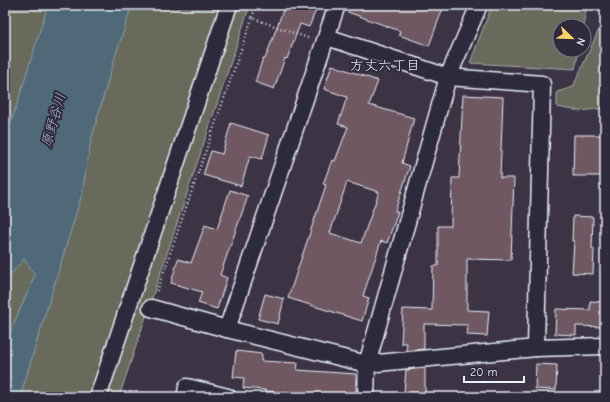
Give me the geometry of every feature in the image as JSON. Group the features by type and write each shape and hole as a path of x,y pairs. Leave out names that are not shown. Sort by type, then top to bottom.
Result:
{"street":[{"path":"98,397 229,5"},
{"path":"227,329 338,5"},
{"path":"366,397 367,364 448,78 479,5"},
{"path":"325,40 448,78 542,84 536,348"},
{"path":"151,308 227,329 367,364 536,348 605,346"},
{"path":"185,397 187,387 228,397"}],"path":[{"path":"151,308 256,5"},
{"path":"252,18 325,40"}],"green space":[{"path":"5,5 250,5 119,397 5,397"},
{"path":"492,5 587,5 585,18 552,18 552,58 577,58 575,69 470,63"},
{"path":"605,16 605,108 580,111 557,107 557,92 573,87 586,58 592,58 592,45"}],"water":[{"name":"原野谷川","path":"48,5 132,5 114,60 91,140 82,194 20,397 5,397 5,344 35,275 24,259 5,281 5,142"}],"building":[{"path":"285,5 318,5 309,27 300,24 287,59 285,58 274,89 255,82 263,58 265,59"},
{"path":"346,5 444,5 429,46 399,35 400,31 345,11"},
{"path":"332,65 378,81 369,105 414,118 402,163 410,166 395,211 398,212 387,243 381,241 363,296 369,298 362,321 288,298 326,185 323,184 332,160 335,161 348,127 338,124 347,97 324,89","holes":["347,182 379,192 361,243 330,233"]},
{"path":"463,95 503,97 500,178 514,178 511,260 467,259 467,310 489,311 487,336 467,335 468,325 424,324 424,349 406,351 407,343 401,343 403,309 432,310 433,266 438,266 438,226 451,226 452,178 459,178"},
{"path":"231,123 269,135 262,159 250,156 241,186 203,175 211,151 222,154"},
{"path":"574,135 605,135 605,176 573,176"},
{"path":"230,190 248,196 220,275 227,278 217,309 198,303 202,292 171,283 178,259 191,263 205,225 217,229"},
{"path":"573,216 593,217 593,274 572,273 574,241 572,241"},
{"path":"265,294 284,299 278,324 258,319"},
{"path":"590,301 605,302 605,327 576,326 576,335 555,334 556,309 590,310"},
{"path":"236,351 262,354 261,361 298,363 297,370 356,374 356,397 302,397 302,394 243,388 244,378 233,377"},
{"path":"536,364 557,365 556,390 535,389"},
{"path":"425,368 425,393 404,392 406,370"}],"district":[{"name":"方丈六丁目","path":"385,65"}]}
